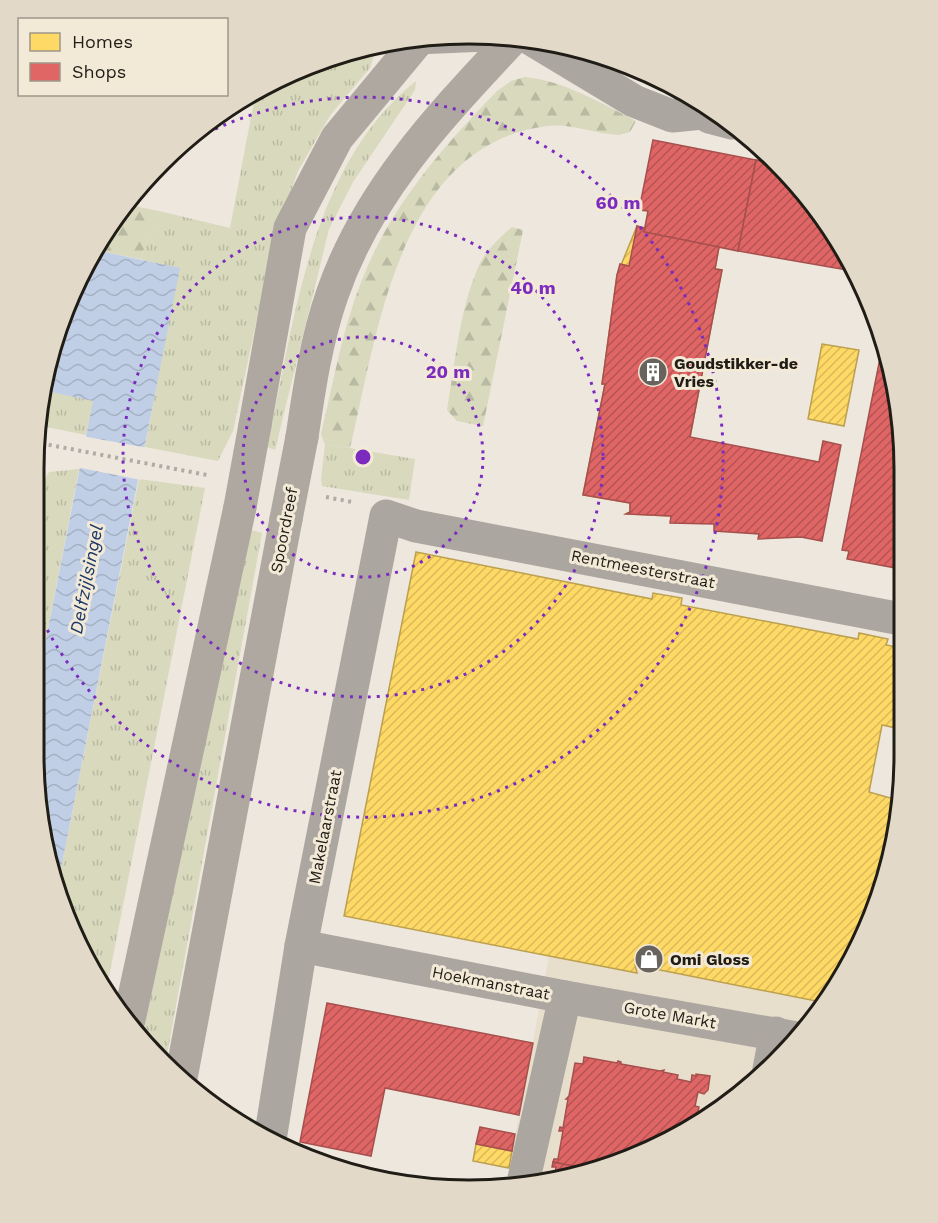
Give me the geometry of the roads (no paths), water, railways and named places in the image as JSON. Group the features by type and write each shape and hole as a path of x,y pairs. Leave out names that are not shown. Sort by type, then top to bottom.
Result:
{"main road":[{"name":"Spoordreef","path":"183,1069 302,437 313,364 332,295 354,242 381,194 431,125 507,45"},
{"path":"131,1012 240,507 290,228 337,138 411,47"}],"street":[{"path":"553,52 634,101 672,116 699,111"},
{"name":"Rentmeesterstraat","path":"386,516 416,526 894,618"},
{"name":"Makelaarstraat","path":"271,1131 301,946 386,516"},
{"name":"Hoekmanstraat","path":"301,946 565,997 525,1176"},
{"name":"Grote Markt","path":"565,997 787,1035"}],"water":[{"name":"Delfzijlsingel","path":"104,252 180,268 60,872 47,810 44,782 44,649 93,401 51,392 66,332 87,281"}],"place":[{"name":"Goudstikker-de Vries","path":"653,372"},
{"name":"Omi Gloss","path":"649,959"}]}
